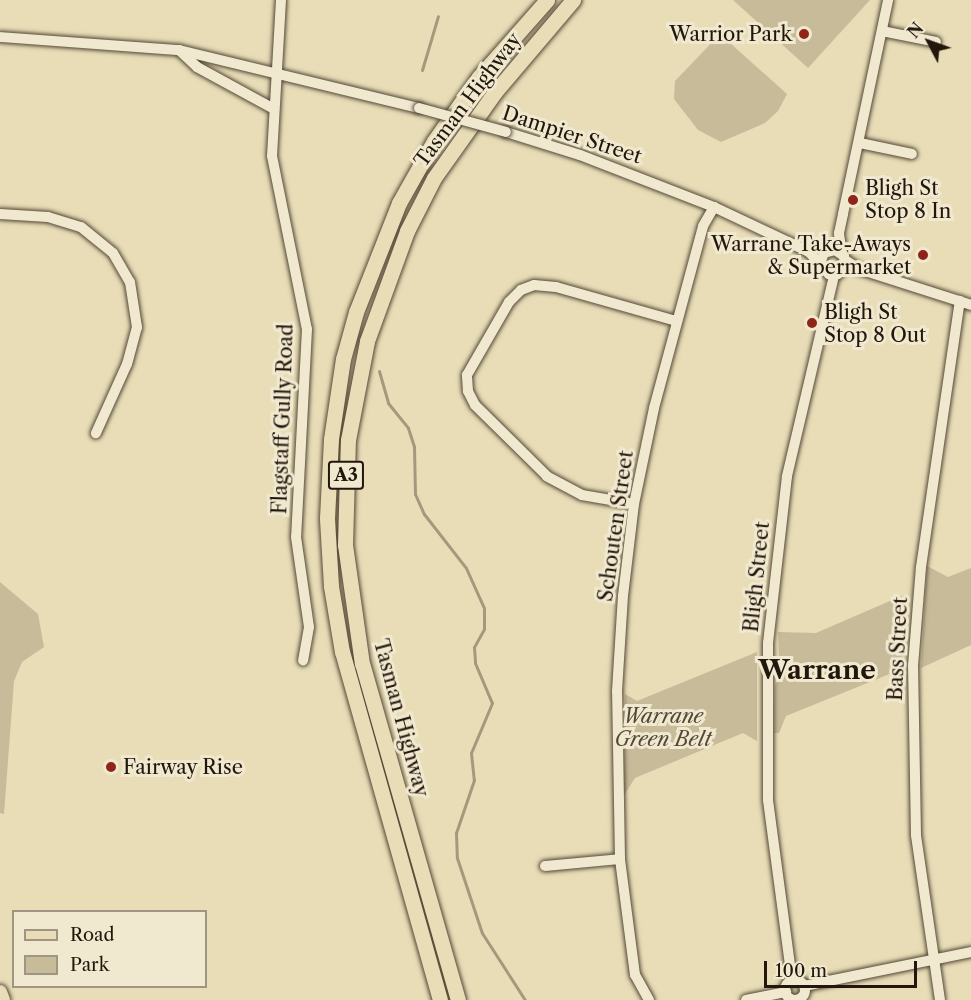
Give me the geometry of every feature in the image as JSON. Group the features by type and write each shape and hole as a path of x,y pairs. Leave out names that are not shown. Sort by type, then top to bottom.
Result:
{"highway":[{"name":"Tasman Highway","path":"440,1000 342,652 331,586 327,518 330,440 343,359 356,312 399,203 434,141 479,77 547,0"},
{"name":"Tasman Highway","path":"458,1000 362,664 345,545 348,440 367,341 407,231 434,178 495,92 573,0"}],"main road":[{"path":"0,992 3,1000"}],"street":[{"name":"Flagstaff Gully Road","path":"281,0 279,71 274,109 274,167 307,329 296,537 309,627 303,660"},
{"path":"888,0 860,143 912,154"},
{"path":"882,31 936,42"},
{"path":"0,37 179,50 279,71"},
{"path":"179,50 197,67 274,109"},
{"name":"Dampier Street","path":"279,71 506,132 580,155 714,207 809,252 833,255 859,269"},
{"name":"Bligh Street","path":"792,980 768,800 768,643 787,476 827,289 833,273 833,255 860,143"},
{"name":"Schouten Street","path":"648,999 634,975 620,859 616,691 634,504 676,321 703,226 714,207"},
{"path":"0,214 66,221 90,232 113,253 130,282 137,327 127,364 96,433"},
{"path":"833,255 833,273 859,269 965,303"},
{"path":"634,504 582,495 547,476 475,405 468,390 467,375 509,302 521,290 534,285 556,287 676,321"},
{"name":"Bass Street","path":"940,1000 932,960 915,824 913,666 923,556 965,303"},
{"path":"545,866 620,859"},
{"path":"786,992 792,980 804,986 971,952"},
{"path":"746,1000 786,992 797,1000 804,994 804,986"}],"green space":[{"name":"Warrior Park","path":"733,0 870,0 808,68"},
{"path":"720,34 787,94 778,111 765,123 721,142 698,130 674,99 675,81"},
{"path":"927,566 948,577 971,568 971,645 921,668"},
{"path":"0,582 38,614 44,647 22,662 14,681 4,814 0,813"},
{"path":"906,594 901,676 892,673 786,716 779,733 774,733 775,685 780,678 778,632 816,633"},
{"name":"Warrane Green Belt","path":"757,652 757,741 743,733 635,778 624,795 625,694 637,701"}],"waterway":[{"path":"422,70 438,16"},
{"path":"379,371 388,403 408,428 414,447 415,494 424,514 466,568 484,608 484,629 474,647 475,663 492,703 471,753 474,780 456,833 457,858 482,933 525,1000"}],"place":[{"name":"Warrior Park","path":"804,34"},
{"name":"Bligh St Stop 8 In","path":"853,200"},
{"name":"Warrane Take-Aways & Supermarket","path":"923,255"},
{"name":"Bligh St Stop 8 Out","path":"812,323"},
{"name":"Fairway Rise","path":"111,767"}],"district":[{"name":"Warrane","path":"817,671"}]}
